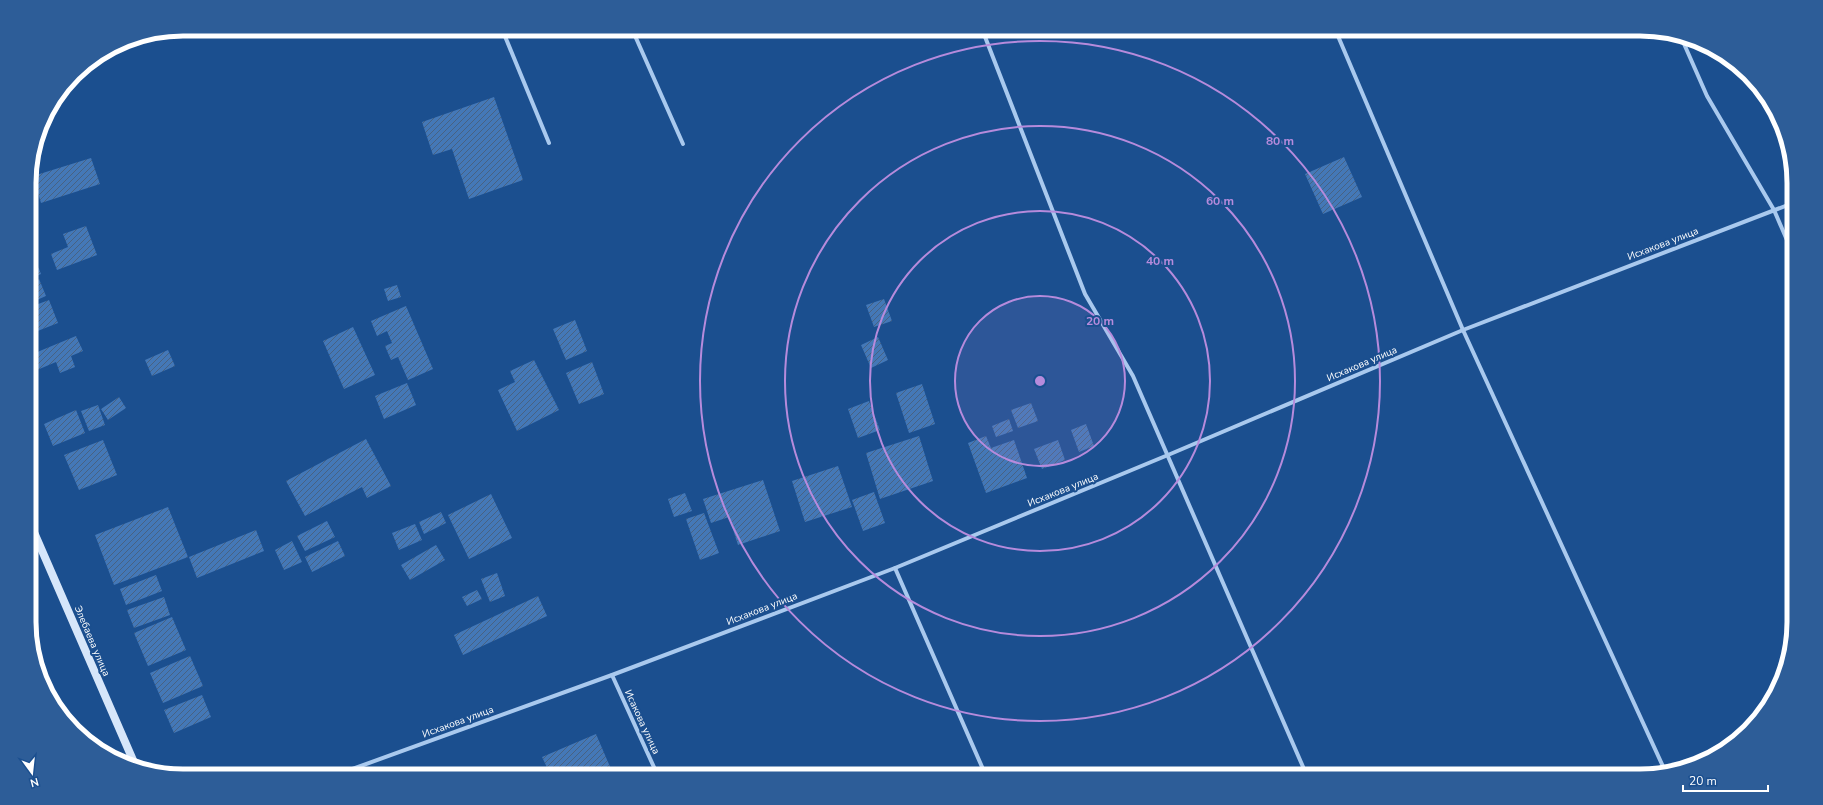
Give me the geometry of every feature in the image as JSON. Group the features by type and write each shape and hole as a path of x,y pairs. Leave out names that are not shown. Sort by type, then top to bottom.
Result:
{"street":[{"path":"505,36 549,143"},
{"path":"635,36 684,144"},
{"path":"985,36 1085,294 1132,376 1168,455 1304,769"},
{"path":"1338,36 1463,330 1663,767"},
{"path":"1683,43 1707,96 1774,210 1787,240"},
{"name":"Исхакова улица","path":"352,769 612,675 894,568 1168,455 1463,330 1787,205"},
{"name":"Элебаева улица","path":"36,537 133,760"},
{"path":"894,568 983,769"},
{"name":"Исакова улица","path":"612,675 655,769"}],"building":[{"path":"494,97 523,180 469,199 452,149 433,155 422,122"},
{"path":"1344,157 1362,197 1323,214 1305,174"},
{"path":"91,158 100,184 41,203 36,186 36,175"},
{"path":"86,226 97,255 57,270 51,254 68,247 63,234"},
{"path":"36,261 41,274 36,276"},
{"path":"39,279 46,296 36,300 36,280"},
{"path":"397,285 401,297 388,301 384,289"},
{"path":"884,299 892,321 874,327 866,305"},
{"path":"49,300 58,323 36,332 36,305"},
{"path":"406,306 433,369 408,380 398,357 391,360 385,346 392,343 387,331 377,336 371,321"},
{"path":"575,320 587,351 566,360 553,329"},
{"path":"353,327 375,375 344,389 323,341"},
{"path":"76,336 83,351 71,356 75,367 60,373 56,362 36,370 36,353"},
{"path":"878,337 888,360 871,368 861,345"},
{"path":"168,350 175,366 152,376 145,360"},
{"path":"534,360 559,410 517,431 498,390 515,382 510,371"},
{"path":"592,362 604,394 579,404 566,373"},
{"path":"407,383 416,405 384,419 375,396"},
{"path":"922,384 935,424 909,433 896,393"},
{"path":"119,397 126,408 108,420 101,409"},
{"path":"869,401 880,430 858,438 848,409"},
{"path":"1031,403 1038,421 1018,428 1011,410"},
{"path":"98,405 105,425 89,431 81,411"},
{"path":"76,410 85,433 53,446 44,424"},
{"path":"1009,419 1013,431 996,437 992,426"},
{"path":"1086,424 1094,446 1079,452 1071,430"},
{"path":"919,436 933,481 880,499 866,453"},
{"path":"986,436 991,448 1014,440 1027,478 986,493 968,443"},
{"path":"366,439 391,486 367,498 362,487 305,516 286,481"},
{"path":"103,440 117,475 79,490 64,455"},
{"path":"1058,440 1065,460 1042,469 1034,449"},
{"path":"838,466 852,507 805,522 792,481"},
{"path":"763,480 780,531 738,545 729,517 711,523 703,499"},
{"path":"874,492 885,523 863,531 852,500"},
{"path":"685,493 692,511 674,517 668,499"},
{"path":"491,494 512,538 469,559 448,515"},
{"path":"168,507 188,557 114,585 95,535"},
{"path":"441,512 446,523 424,534 419,522"},
{"path":"704,513 719,553 700,560 686,519"},
{"path":"327,521 335,537 305,551 297,536"},
{"path":"415,524 422,540 399,550 392,533"},
{"path":"256,530 264,551 197,578 189,557"},
{"path":"292,541 302,562 284,570 275,550"},
{"path":"338,541 345,556 312,572 305,557"},
{"path":"436,545 445,560 410,580 401,565"},
{"path":"497,573 505,596 490,602 481,579"},
{"path":"156,575 162,591 126,605 120,589"},
{"path":"477,590 482,599 467,606 462,597"},
{"path":"538,596 547,616 463,655 454,635"},
{"path":"164,597 170,615 134,628 127,610"},
{"path":"172,617 186,650 148,666 134,633"},
{"path":"190,656 203,686 163,703 150,673"},
{"path":"202,695 211,717 174,733 164,710"},
{"path":"596,734 611,769 548,769 542,757"}]}
